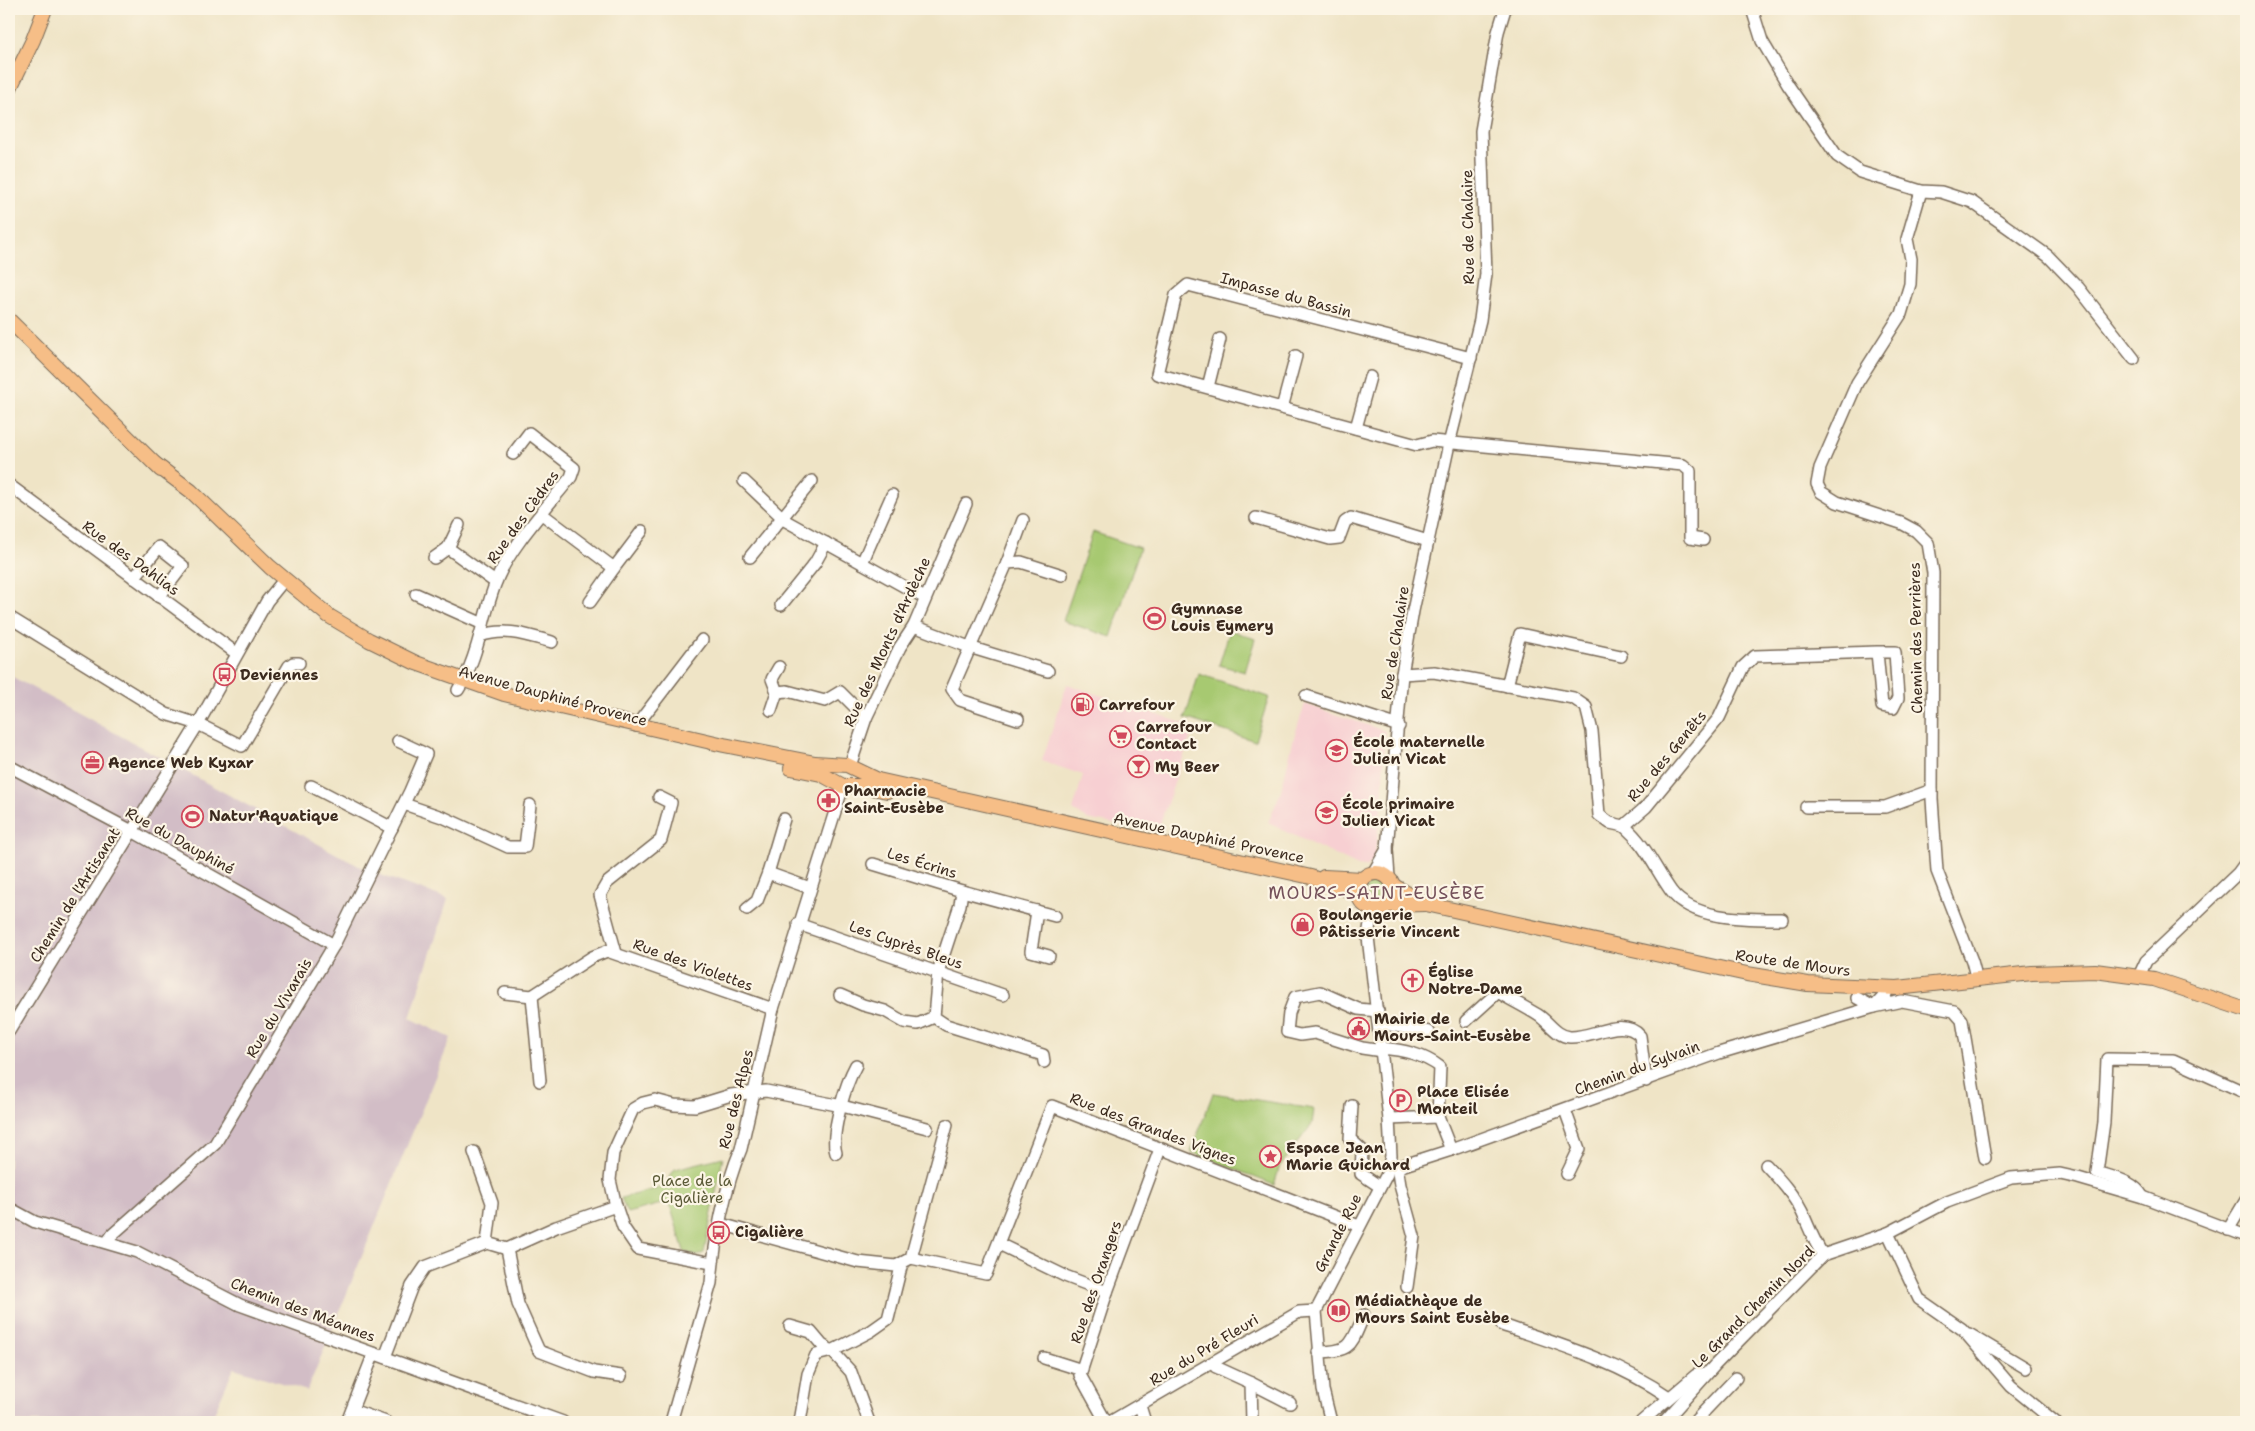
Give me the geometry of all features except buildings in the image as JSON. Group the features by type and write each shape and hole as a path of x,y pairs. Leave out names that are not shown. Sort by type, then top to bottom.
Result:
{"main road":[{"path":"9,90 33,40 45,9"},
{"name":"Avenue Dauphiné Provence","path":"9,320 155,464 187,499 281,583 317,618 349,638 412,672 461,686 504,694 636,726 724,745 849,767 878,780 1033,813 1099,831 1311,877 1359,894"},
{"name":"Avenue Dauphiné Provence","path":"461,686 504,703 644,737 814,772 844,784 917,796 1056,828 1099,831"},
{"path":"849,767 856,778 844,784 835,774 849,767"},
{"path":"1379,873 1392,882 1394,893 1388,905 1372,909 1362,903 1359,894 1368,876 1379,873"},
{"name":"Avenue Dauphiné Provence","path":"1311,877 1368,876"},
{"name":"Route de Mours","path":"1392,882 1426,904"},
{"name":"Route de Mours","path":"1388,905 1426,904 1747,974 1854,993 1895,993 1977,980 2062,971 2095,971 2139,976 2174,985 2246,1010"}],"street":[{"name":"Rue de Chalaire","path":"1392,882 1387,848 1402,674 1413,611 1449,444 1480,320 1486,274 1481,131 1498,32 1505,9"},
{"path":"1752,9 1762,41 1788,85 1837,156 1860,172 1921,191 1941,192 1972,202 2048,256 2078,287 2134,359"},
{"name":"Chemin des Perrières","path":"1921,191 1907,239 1911,260 1910,284 1901,314 1857,383 1820,468 1817,484 1821,492 1838,502 1901,523 1916,531 1928,544 1933,573 1932,790 1937,871 1972,961 1977,980"},
{"name":"Impasse du Bassin","path":"1208,387 1157,374 1176,295 1188,284 1470,358"},
{"path":"1220,339 1208,387 1417,445 1432,441 1683,465 1690,472 1690,538 1704,540"},
{"path":"1282,408 1296,356"},
{"path":"1356,428 1370,377"},
{"name":"Rue des Cèdres","path":"461,686 480,636 496,582 504,564 571,477 574,468 529,433 513,454"},
{"path":"744,481 782,517 925,598"},
{"path":"750,557 812,481"},
{"name":"Rue des Dahlias","path":"9,485 236,653"},
{"path":"862,563 892,495"},
{"name":"Rue des Monts d'Ardèche","path":"849,767 866,718 900,647 914,626 966,504"},
{"path":"542,514 614,568"},
{"path":"1256,518 1330,539 1339,538 1345,522 1351,518 1428,542"},
{"path":"1018,719 960,700 952,689 1007,563 1023,520"},
{"path":"434,558 448,548 459,525"},
{"path":"590,602 642,531"},
{"path":"781,605 815,563 826,543"},
{"path":"134,578 159,547 183,566 159,597"},
{"path":"448,548 496,582"},
{"path":"1007,563 1021,562 1062,575"},
{"name":"Chemin de l'Artisanat","path":"9,1032 198,724 236,653 281,583"},
{"path":"416,594 484,624"},
{"path":"9,617 166,714 198,724 242,746 289,666 294,663 299,664"},
{"path":"914,626 969,647 1048,671"},
{"path":"480,636 494,631 513,631 552,642"},
{"path":"1507,686 1520,634 1621,656"},
{"path":"636,726 702,640"},
{"name":"Rue des Genêts","path":"1624,826 1646,807 1719,718 1743,667 1756,656 1877,652"},
{"path":"771,710 777,692 772,679 780,667"},
{"path":"1402,674 1434,672 1573,698 1586,707 1592,731 1599,815 1610,823 1624,826 1640,840 1672,892 1687,906 1728,918 1782,920"},
{"path":"777,692 787,691 825,701 840,692 866,718"},
{"path":"1306,696 1399,726"},
{"name":"Rue du Vivarais","path":"108,1242 113,1234 215,1144 334,945 404,804 426,754 398,741"},
{"name":"Rue du Dauphiné","path":"9,766 132,831 334,945"},
{"name":"Rue des Alpes","path":"671,1422 711,1283 712,1263 732,1168 741,1149 773,1009 798,924 844,784"},
{"path":"312,786 392,828"},
{"path":"1806,807 1885,807 1932,790"},
{"name":"Rue des Violettes","path":"659,797 671,803 661,840 607,883 600,895 616,953 773,1009"},
{"path":"404,804 445,818 508,848 525,847 530,805"},
{"path":"747,909 757,901 768,873 784,819"},
{"name":"Rue de Chalaire","path":"1368,876 1387,848"},
{"path":"2139,976 2146,961 2238,873 2246,862"},
{"name":"Les Écrins","path":"873,864 962,891 1055,916"},
{"path":"768,873 810,888"},
{"name":"Les Écrins","path":"934,1017 938,972 960,905 962,891"},
{"name":"Grande Rue","path":"1331,1422 1323,1390 1318,1352 1316,1311 1379,1186 1393,1166 1380,1023 1368,937 1372,909"},
{"path":"1037,911 1030,951 1049,956"},
{"name":"Les Cyprès Bleus","path":"798,924 1003,995"},
{"path":"505,993 532,996 592,957 607,951 616,953"},
{"path":"1378,1011 1358,1009 1320,992 1295,997 1289,1013 1287,1032 1300,1035 1315,1033 1362,1048 1412,1053 1430,1059 1440,1067 1438,1117 1451,1150"},
{"path":"1466,1021 1498,992 1540,1017 1555,1031 1569,1037 1626,1027 1635,1030 1640,1036 1646,1081"},
{"path":"1854,993 1874,1007 1886,994 1895,993 1954,1011 1962,1020 1985,1158"},
{"path":"1853,1014 1854,993"},
{"name":"Chemin du Sylvain","path":"1393,1166 1451,1150 1720,1053 1874,1007 1895,993"},
{"path":"840,994 863,1005 885,1011 904,1022 918,1024 934,1017 946,1025 1043,1055 1044,1062"},
{"path":"532,996 540,1081"},
{"path":"1380,1023 1429,1032"},
{"path":"2143,1197 2137,1187 2130,1183 2097,1172 2104,1122 2108,1059 2173,1060 2246,1093"},
{"path":"836,1153 834,1145 842,1106 850,1075 856,1065"},
{"path":"712,1263 638,1249 624,1228 616,1206 610,1180 613,1153 633,1109 643,1103 655,1100 674,1105 695,1106 753,1091 766,1091 842,1106 927,1128"},
{"name":"Rue des Grandes Vignes","path":"721,1224 858,1262 896,1266 907,1260 986,1274 1052,1106 1359,1226"},
{"path":"1352,1106 1350,1138 1362,1150 1361,1174 1379,1186"},
{"path":"1565,1110 1579,1149 1567,1174"},
{"path":"1389,1119 1438,1117"},
{"path":"800,1422 808,1374 816,1354 832,1351 871,1331 888,1319 947,1125"},
{"name":"Rue des Orangers","path":"1082,1370 1107,1292 1160,1148"},
{"path":"474,1152 492,1203 487,1243"},
{"path":"1766,1165 1786,1186 1802,1212 1815,1243 1823,1255"},
{"path":"1393,1166 1400,1184 1414,1236 1407,1287"},
{"name":"Le Grand Chemin Nord","path":"1664,1422 1710,1370 1823,1255 1888,1234 1947,1202 2011,1178 2060,1174 2143,1197 2246,1236"},
{"path":"2228,1230 2246,1200"},
{"path":"385,1357 418,1275 425,1267 487,1243 507,1249 556,1227 616,1206"},
{"name":"Chemin des Méannes","path":"9,1208 35,1222 137,1252 240,1304 385,1357 543,1419 563,1422"},
{"path":"1888,1234 1919,1299 1962,1329 2026,1368"},
{"path":"999,1244 1065,1276 1107,1292"},
{"path":"507,1249 518,1304 539,1351 594,1372 621,1376"},
{"name":"Rue du Pré Fleuri","path":"1110,1422 1300,1312 1316,1311"},
{"path":"1318,1352 1338,1352 1345,1349 1354,1338 1364,1315"},
{"path":"1502,1325 1600,1358 1640,1377 1669,1397"},
{"path":"790,1326 811,1332 851,1372 869,1422"},
{"path":"1962,1329 2011,1386 2055,1422"},
{"path":"348,1422 374,1353"},
{"path":"1044,1358 1082,1370 1080,1375 1106,1422"},
{"path":"1212,1362 1216,1367 1290,1403"},
{"path":"1641,1422 1696,1375 1710,1370"},
{"path":"1694,1422 1736,1378"},
{"path":"1251,1383 1252,1422"},
{"path":"1140,1406 1145,1422"},
{"path":"352,1410 386,1422"}],"shaded area":[{"path":"9,675 366,870 448,899 410,1018 451,1038 307,1391 234,1368 210,1422 9,1422"},
{"path":"1067,684 1194,727 1157,832 1087,819 1073,810 1083,775 1042,761"},
{"path":"1305,704 1385,731 1382,803 1374,860 1366,867 1358,866 1268,823 1281,791 1294,737"}],"green space":[{"path":"1093,532 1140,548 1111,637 1063,621"},
{"path":"1230,630 1255,639 1245,672 1219,665"},
{"path":"1199,674 1269,697 1255,741 1185,718"},
{"path":"1376,881 1383,884 1386,891 1383,898 1376,901 1369,898 1366,891 1369,884"},
{"path":"1213,1093 1314,1109 1312,1124 1280,1166 1274,1185 1191,1152"},
{"name":"Place de la Cigalière","path":"723,1157 704,1253 696,1256 684,1251 669,1202 627,1213 621,1198 663,1187 675,1169"}],"place":[{"name":"Gymnase Louis Eymery","path":"1155,618"},
{"name":"Deviennes","path":"224,675"},
{"name":"Carrefour","path":"1083,705"},
{"name":"Carrefour Contact","path":"1120,736"},
{"name":"École maternelle Julien Vicat","path":"1337,751"},
{"name":"Agence Web Kyxar","path":"92,763"},
{"name":"My Beer","path":"1139,767"},
{"name":"Pharmacie Saint-Eusèbe","path":"828,800"},
{"name":"École primaire Julien Vicat","path":"1326,813"},
{"name":"Natur'Aquatique","path":"193,816"},
{"name":"Boulangerie Pâtisserie Vincent","path":"1303,924"},
{"name":"Église Notre-Dame","path":"1412,981"},
{"name":"Mairie de Mours-Saint-Eusèbe","path":"1358,1028"},
{"name":"Place Elisée Monteil","path":"1401,1101"},
{"name":"Espace Jean Marie Guichard","path":"1270,1157"},
{"name":"Cigalière","path":"719,1232"},
{"name":"Médiathèque de Mours Saint Eusèbe","path":"1339,1310"}],"district":[{"name":"MOURS-SAINT-EUSÈBE","path":"1377,893"}]}
